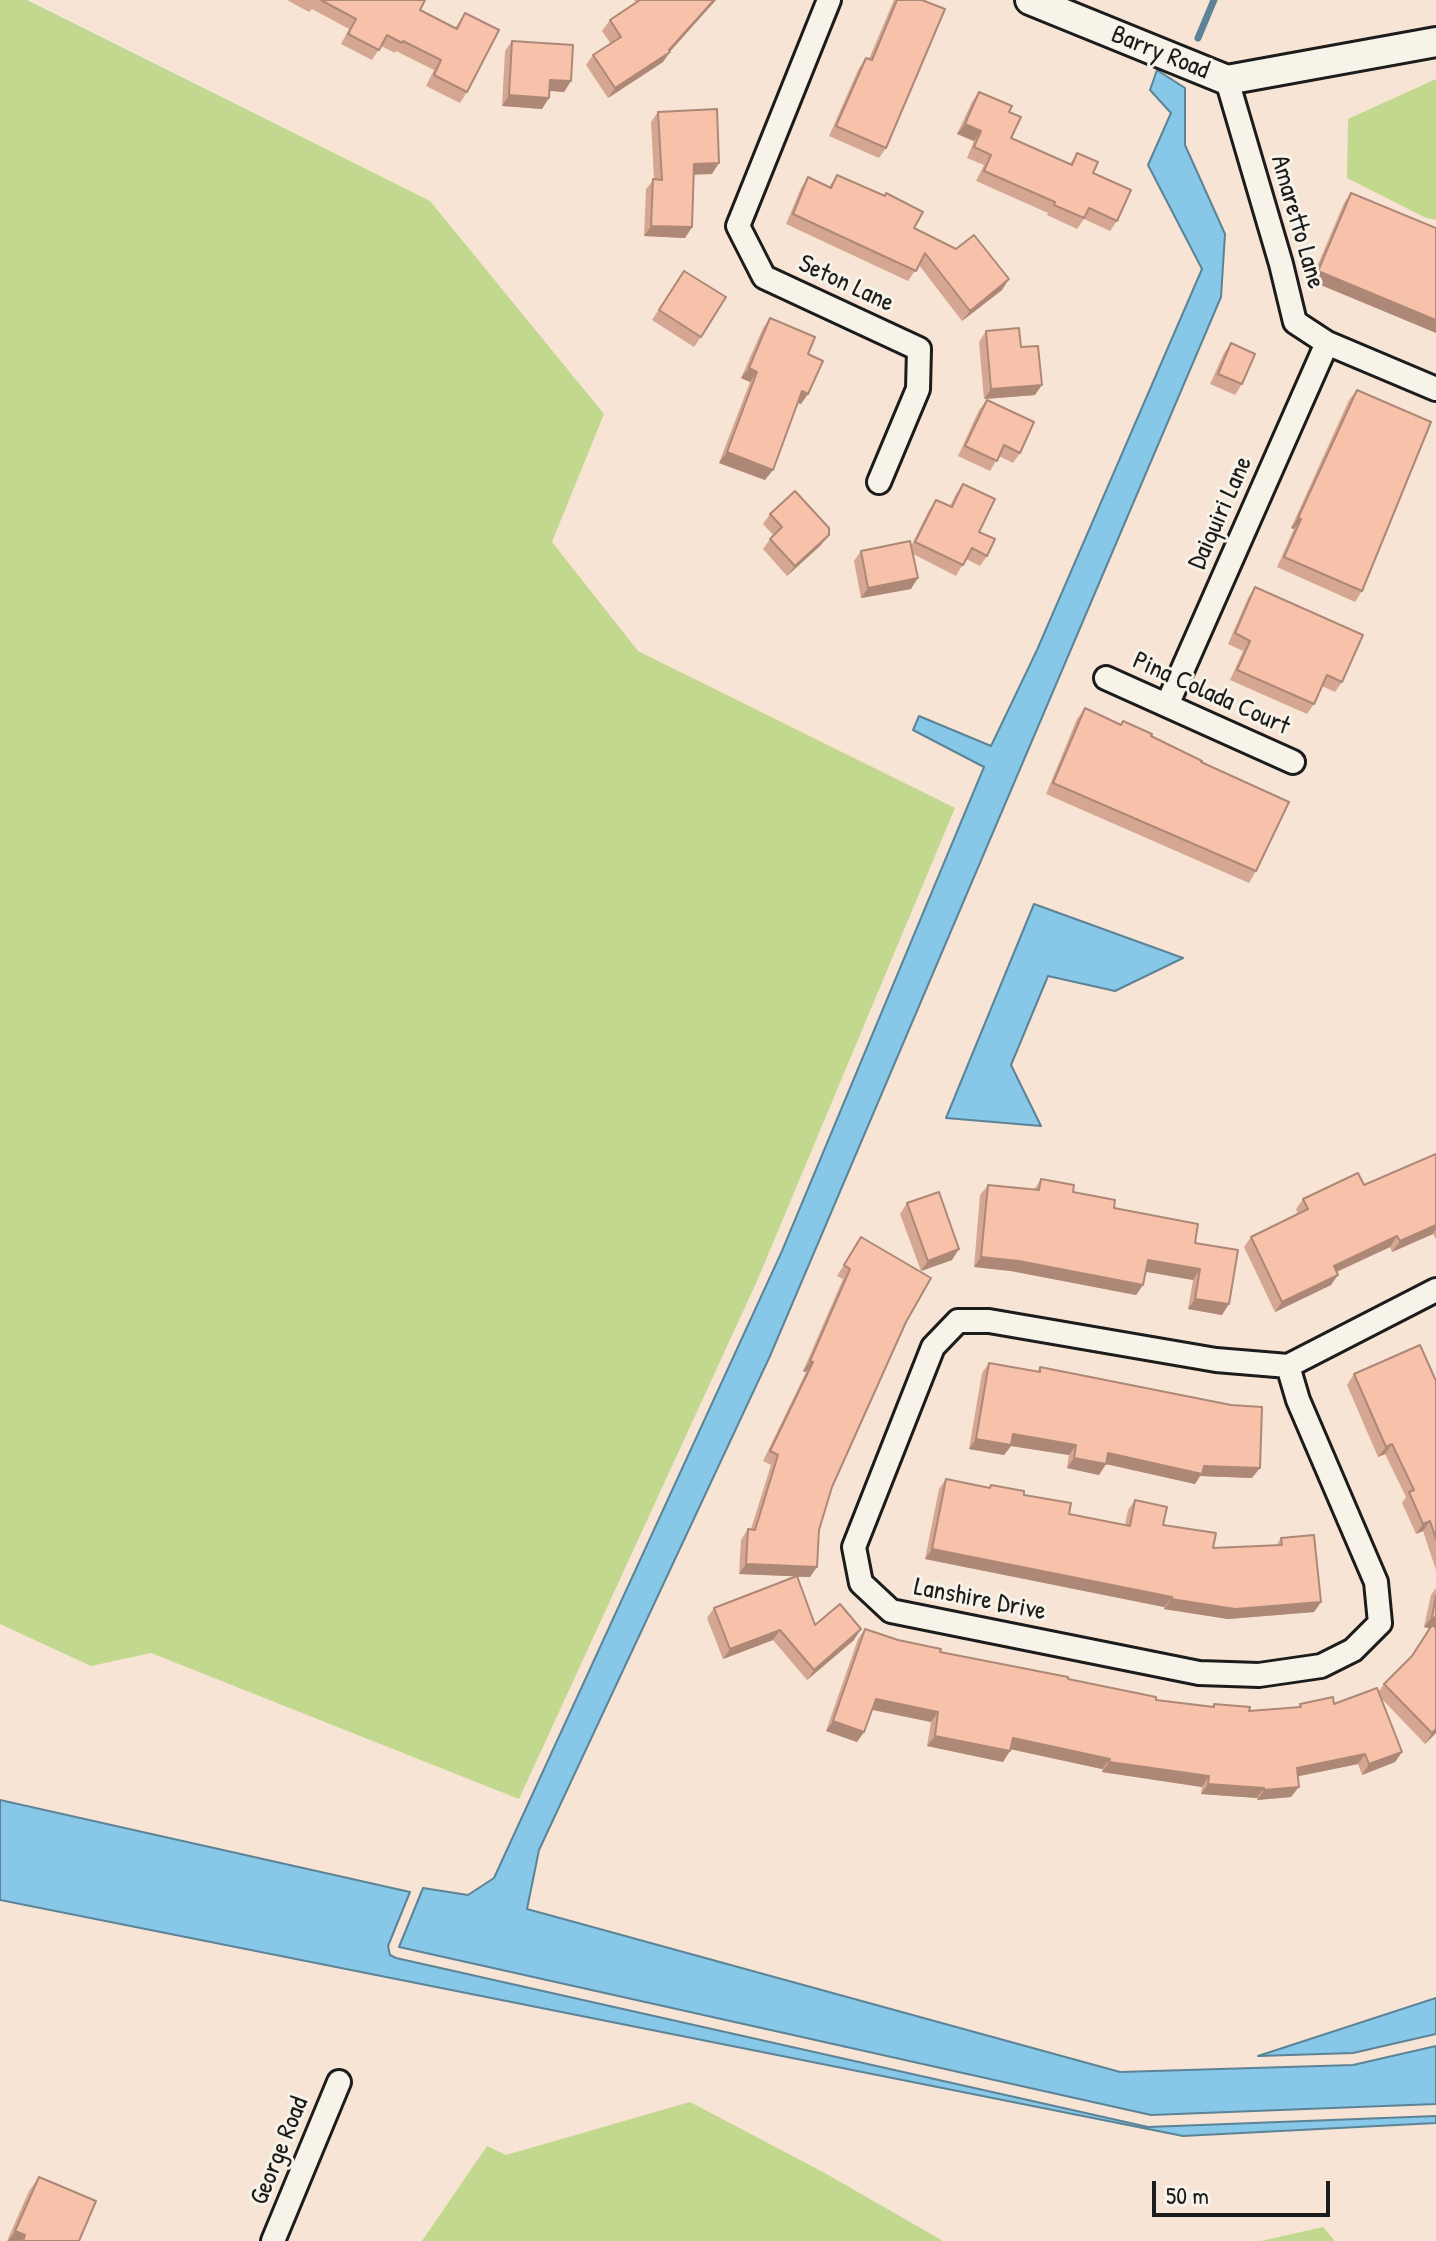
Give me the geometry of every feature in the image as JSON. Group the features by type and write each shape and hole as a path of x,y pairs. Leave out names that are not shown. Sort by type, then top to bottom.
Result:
{"street":[{"name":"Seton Lane","path":"829,0 738,226 764,277 919,349 918,389 879,482"},
{"name":"Barry Road","path":"1030,0 1227,80 1436,42"},
{"name":"Amaretto Lane","path":"1227,80 1295,322 1327,343 1436,389"},
{"name":"Daiquiri Lane","path":"1167,705 1327,343"},
{"name":"Pina Colada Court","path":"1106,678 1293,762"},
{"path":"1288,1366 1436,1290"},
{"name":"Lanshire Drive","path":"958,1321 989,1321 1216,1360 1288,1366 1298,1400 1376,1582 1380,1623 1353,1650 1321,1666 1259,1675 1199,1673 891,1611 861,1583 854,1547 933,1347 958,1321"},
{"name":"George Road","path":"273,2241 339,2082"}],"green space":[{"path":"0,0 27,0 430,201 604,414 552,542 638,651 955,808 757,1281 519,1799 151,1653 91,1666 0,1624"},
{"path":"1436,79 1436,220 1424,217 1347,178 1348,119"},
{"path":"690,2102 823,2172 943,2241 422,2241 487,2146 506,2155"},
{"path":"1323,2227 1335,2241 1261,2241"}],"water":[{"path":"1157,70 1185,88 1185,145 1225,234 1221,297 770,1356 539,1850 527,1909 1120,2072 1353,2065 1436,2046 1436,2104 1151,2115 399,1947 423,1888 468,1895 494,1878 782,1251 984,767 913,730 919,716 991,746 1037,650 1202,269 1148,165 1171,113 1150,90"},
{"path":"1034,904 1183,958 1115,991 1048,976 1011,1065 1041,1126 946,1118"},
{"path":"0,1800 410,1892 388,1946 390,1955 396,1958 1148,2127 1436,2116 1436,2123 1183,2136 0,1900"},
{"path":"1436,1998 1436,2034 1353,2053 1258,2056"}],"building":[{"path":"321,0 425,0 420,10 457,29 465,13 499,30 467,92 434,75 441,60 403,41 387,35 379,50 348,34 356,19"},
{"path":"640,0 714,0 670,52 615,88 593,55 621,37 610,20"},
{"path":"897,0 922,0 945,9 886,148 836,126 866,58 872,60"},
{"path":"512,41 573,45 571,81 550,80 549,98 509,95"},
{"path":"979,92 1012,106 1009,112 1021,117 1011,138 1072,165 1077,153 1098,162 1093,173 1131,190 1117,221 1089,208 1084,218 984,171 991,155 974,147 981,131 965,124"},
{"path":"717,109 719,163 694,164 692,227 651,226 653,179 662,180 658,112"},
{"path":"837,175 885,196 886,193 923,212 914,228 956,249 974,235 1009,279 970,311 925,253 916,271 793,214 808,177 831,188"},
{"path":"1351,193 1436,228 1436,320 1318,271"},
{"path":"684,271 726,297 701,337 659,310"},
{"path":"770,318 815,337 808,354 823,361 808,394 802,391 773,470 727,452 757,372 749,368"},
{"path":"1019,328 1021,347 1038,346 1042,385 991,389 986,331"},
{"path":"1231,343 1255,354 1242,384 1218,374"},
{"path":"1357,390 1431,422 1362,591 1284,557 1301,519 1298,518"},
{"path":"987,400 1034,422 1020,453 1004,445 997,461 965,446"},
{"path":"963,484 995,499 979,532 995,539 987,556 972,548 963,565 915,542 936,500 952,507"},
{"path":"795,491 829,528 829,535 795,566 770,539 782,527 770,514"},
{"path":"910,541 918,578 868,588 861,551"},
{"path":"1255,587 1363,635 1342,682 1327,675 1314,704 1237,670 1250,641 1235,633"},
{"path":"1085,708 1121,725 1123,721 1152,734 1201,762 1289,802 1256,871 1053,783"},
{"path":"1436,1154 1436,1225 1400,1241 1397,1236 1334,1266 1338,1275 1282,1302 1251,1237 1308,1209 1303,1199 1358,1173 1364,1185"},
{"path":"1041,1179 1074,1185 1073,1192 1115,1200 1114,1208 1198,1224 1195,1243 1238,1250 1229,1304 1195,1299 1200,1269 1148,1260 1143,1285 1019,1261 981,1257 988,1185 1039,1190"},
{"path":"939,1192 959,1249 928,1261 907,1203"},
{"path":"861,1237 931,1278 906,1322 832,1487 819,1530 817,1567 746,1564 748,1529 755,1530 778,1455 770,1451 813,1362 810,1361 850,1269 844,1265"},
{"path":"1420,1345 1436,1381 1436,1539 1430,1521 1423,1524 1409,1492 1414,1490 1392,1444 1386,1447 1354,1374"},
{"path":"989,1363 1040,1372 1040,1367 1231,1405 1262,1407 1260,1468 1204,1466 1202,1474 1108,1453 1106,1464 1074,1458 1076,1445 1013,1434 1011,1445 976,1439"},
{"path":"946,1479 1024,1491 1024,1495 1071,1503 1069,1514 1130,1526 1135,1500 1167,1507 1163,1525 1216,1533 1213,1548 1282,1545 1281,1538 1314,1535 1321,1602 1235,1609 1171,1599 932,1549"},
{"path":"797,1576 815,1625 840,1604 861,1629 814,1670 780,1630 730,1649 714,1608"},
{"path":"1436,1596 1436,1618 1432,1617"},
{"path":"1432,1625 1436,1628 1436,1729 1432,1733 1384,1684 1412,1656"},
{"path":"865,1629 941,1649 940,1652 1068,1677 1156,1697 1156,1700 1214,1707 1214,1704 1250,1707 1249,1711 1301,1707 1300,1704 1333,1697 1334,1704 1377,1688 1402,1752 1369,1764 1365,1754 1297,1768 1299,1787 1264,1790 1208,1784 1209,1776 1109,1762 1110,1759 1013,1738 1010,1751 935,1736 938,1712 876,1699 864,1732 833,1721"},
{"path":"39,2177 96,2201 79,2241 23,2241 25,2235 15,2231"}],"waterway":[{"path":"1198,38 1214,0"}]}
